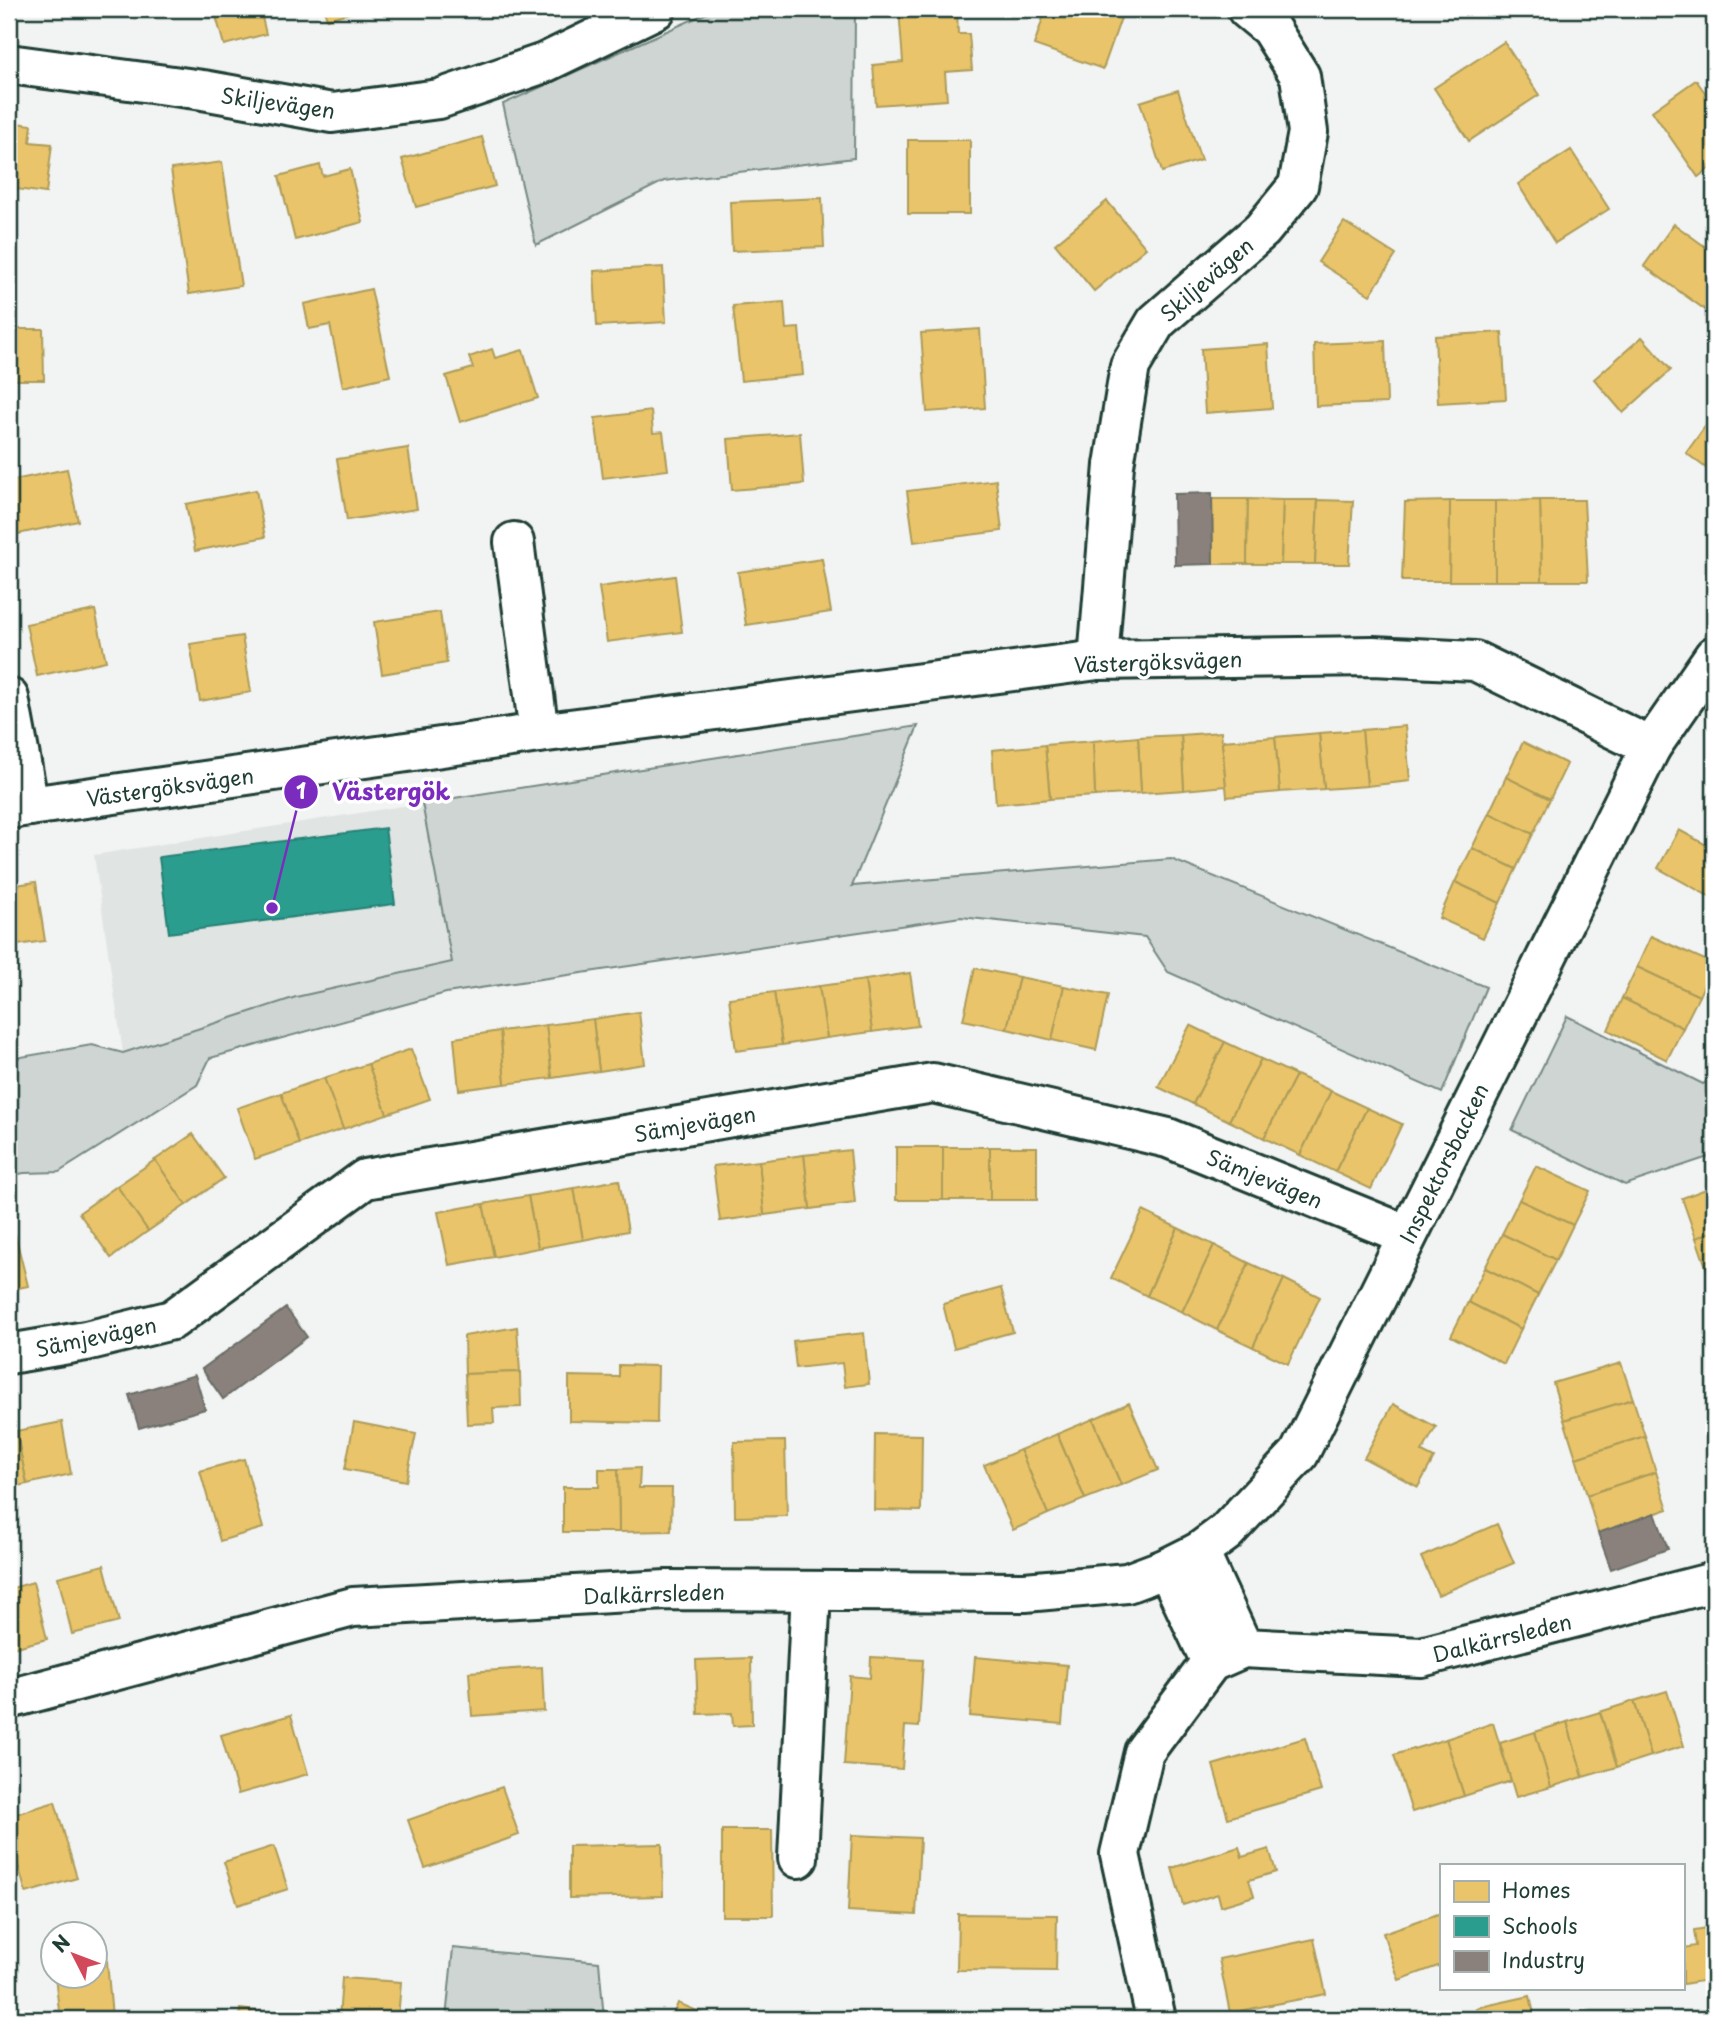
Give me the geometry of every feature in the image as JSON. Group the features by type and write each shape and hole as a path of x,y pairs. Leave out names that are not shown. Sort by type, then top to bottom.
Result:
{"street":[{"name":"Skiljevägen","path":"9,64 203,90 331,113 439,99 544,63 656,9"},
{"name":"Skiljevägen","path":"1098,660 1114,465 1130,366 1156,322 1262,230 1297,186 1308,132 1300,76 1270,28 1247,9"},
{"path":"514,542 539,733"},
{"name":"Västergöksvägen","path":"19,808 539,733 1098,660 1373,656 1475,661 1651,747"},
{"path":"1651,747 1714,656"},
{"path":"9,698 19,808"},
{"name":"Inspektorsbacken","path":"1183,1560 1226,1532 1299,1454 1651,747"},
{"name":"Sämjevägen","path":"9,1354 86,1341 172,1320 365,1179 933,1083 1168,1138 1407,1235"},
{"path":"1156,2019 1120,1854 1144,1752 1227,1655 1183,1560"},
{"name":"Dalkärrsleden","path":"9,1699 353,1607 667,1590 1026,1592 1127,1583 1183,1560"},
{"name":"Dalkärrsleden","path":"1227,1655 1421,1657 1714,1582"},
{"path":"798,1858 811,1591"}],"shaded area":[{"path":"716,9 855,9 854,158 664,181 536,245 503,104"},
{"path":"918,726 852,886 1171,859 1486,987 1442,1093 1168,972 1145,937 961,917 446,993 210,1058 197,1085 59,1172 9,1176 9,1059 92,1045 123,1053 296,997 452,962 422,803"},
{"path":"422,803 452,962 296,997 123,1053 94,855"},
{"path":"1567,1016 1703,1084 1714,1076 1714,1155 1625,1185 1512,1130"},
{"path":"453,1948 599,1962 604,2019 446,2019"}],"building: Homes":[{"path":"214,9 260,9 266,34 224,45"},
{"path":"324,9 364,9 327,19"},
{"path":"899,9 957,9 958,34 969,34 972,70 945,72 947,100 876,105 873,65 903,62"},
{"path":"1046,9 1115,9 1123,12 1103,69 1034,45"},
{"path":"1504,42 1539,95 1469,141 1434,88"},
{"path":"1696,80 1714,105 1714,165 1698,177 1652,111"},
{"path":"1178,90 1201,160 1162,172 1140,102"},
{"path":"9,122 32,125 30,142 52,144 46,193 9,188"},
{"path":"482,137 495,186 416,207 402,159"},
{"path":"908,140 970,140 970,214 908,214"},
{"path":"1571,150 1609,209 1555,243 1518,184"},
{"path":"222,162 241,286 189,294 171,169"},
{"path":"320,165 323,176 350,169 363,222 295,240 279,176"},
{"path":"822,198 824,247 732,251 730,202"},
{"path":"1107,201 1146,248 1094,291 1055,244"},
{"path":"1344,222 1396,255 1370,295 1318,262"},
{"path":"1674,224 1714,253 1714,301 1707,311 1644,266"},
{"path":"663,267 666,322 597,326 594,271"},
{"path":"371,289 390,376 343,387 330,325 309,329 304,304"},
{"path":"784,302 786,329 799,328 803,375 741,381 733,306"},
{"path":"9,329 43,329 44,380 9,380"},
{"path":"980,329 985,408 927,412 921,333"},
{"path":"1502,332 1506,399 1438,403 1435,336"},
{"path":"1642,337 1671,370 1623,413 1594,379"},
{"path":"1385,341 1387,403 1316,406 1314,344"},
{"path":"1268,344 1272,408 1205,413 1201,349"},
{"path":"492,349 495,358 523,350 538,398 460,422 446,376 473,368 469,357"},
{"path":"651,411 653,433 663,432 668,470 603,478 595,418"},
{"path":"1714,414 1714,474 1686,453"},
{"path":"800,433 804,484 732,490 728,439"},
{"path":"408,448 417,509 347,520 337,459"},
{"path":"67,469 78,521 9,536 9,481"},
{"path":"996,480 1002,531 914,542 907,491"},
{"path":"256,490 265,537 195,551 186,504"},
{"path":"1212,499 1248,499 1247,564 1213,564"},
{"path":"1248,499 1283,500 1281,564 1247,564"},
{"path":"1283,500 1318,500 1315,564 1281,564"},
{"path":"1318,500 1353,501 1349,564 1315,564"},
{"path":"1540,500 1584,500 1588,581 1542,581"},
{"path":"1540,500 1542,581 1495,581 1495,501"},
{"path":"1450,501 1495,501 1495,581 1449,581"},
{"path":"1450,501 1449,581 1402,581 1405,502"},
{"path":"822,559 831,612 746,625 738,572"},
{"path":"675,576 682,632 607,642 599,587"},
{"path":"95,610 106,661 37,676 26,624"},
{"path":"440,612 447,663 382,674 374,622"},
{"path":"242,636 251,692 200,701 190,644"},
{"path":"1405,726 1410,781 1367,786 1362,730"},
{"path":"1362,730 1367,786 1324,789 1319,733"},
{"path":"1221,732 1226,786 1184,790 1181,735"},
{"path":"1319,733 1324,789 1280,792 1275,737"},
{"path":"1181,735 1184,790 1141,793 1138,737"},
{"path":"1138,737 1141,793 1095,796 1093,741"},
{"path":"1275,737 1280,792 1227,797 1222,741"},
{"path":"1093,741 1095,796 1050,799 1045,745"},
{"path":"1523,742 1567,764 1550,799 1506,777"},
{"path":"1045,745 1050,799 996,804 992,750"},
{"path":"1506,777 1550,799 1533,834 1489,813"},
{"path":"1489,813 1533,834 1516,869 1472,848"},
{"path":"1679,830 1714,849 1714,899 1658,868"},
{"path":"1472,848 1516,869 1500,903 1455,882"},
{"path":"36,882 45,941 10,946 9,886"},
{"path":"1455,882 1500,903 1483,938 1439,918"},
{"path":"1651,936 1714,964 1699,996 1637,967"},
{"path":"1637,967 1699,996 1683,1028 1622,998"},
{"path":"975,968 1019,977 1007,1029 963,1020"},
{"path":"910,973 918,1026 872,1032 865,980"},
{"path":"1019,977 1064,986 1052,1040 1007,1029"},
{"path":"865,980 872,1032 827,1038 819,986"},
{"path":"819,986 827,1038 782,1045 774,992"},
{"path":"1064,986 1108,995 1096,1050 1052,1040"},
{"path":"774,992 782,1045 736,1051 729,998"},
{"path":"1622,998 1683,1028 1667,1060 1608,1030"},
{"path":"639,1012 645,1064 599,1071 593,1019"},
{"path":"593,1019 599,1071 552,1078 546,1025"},
{"path":"546,1025 552,1078 505,1084 500,1031"},
{"path":"1190,1025 1225,1042 1193,1104 1158,1087"},
{"path":"500,1031 505,1084 459,1090 454,1038"},
{"path":"1225,1042 1261,1059 1229,1121 1193,1104"},
{"path":"411,1049 430,1099 387,1114 368,1064"},
{"path":"1261,1059 1296,1075 1264,1138 1229,1121"},
{"path":"368,1064 387,1114 343,1129 324,1078"},
{"path":"1296,1075 1331,1091 1300,1155 1264,1138"},
{"path":"324,1078 343,1129 299,1144 281,1093"},
{"path":"1331,1091 1367,1108 1335,1172 1300,1155"},
{"path":"281,1093 299,1144 255,1159 237,1108"},
{"path":"1367,1108 1402,1124 1371,1189 1335,1172"},
{"path":"193,1134 224,1178 186,1205 155,1160"},
{"path":"896,1147 943,1147 943,1200 896,1200"},
{"path":"943,1147 990,1147 990,1200 943,1200"},
{"path":"990,1147 1037,1147 1037,1200 990,1200"},
{"path":"850,1150 855,1203 810,1209 804,1155"},
{"path":"804,1155 810,1209 764,1215 759,1161"},
{"path":"155,1160 186,1205 148,1231 117,1186"},
{"path":"759,1161 764,1215 720,1221 713,1166"},
{"path":"1536,1166 1590,1191 1573,1225 1519,1200"},
{"path":"619,1180 628,1231 583,1240 574,1188"},
{"path":"117,1186 148,1231 111,1258 79,1213"},
{"path":"1714,1186 1714,1231 1696,1238 1682,1198"},
{"path":"574,1188 583,1240 538,1248 528,1196"},
{"path":"528,1196 538,1248 494,1257 483,1204"},
{"path":"1519,1200 1573,1225 1556,1260 1502,1234"},
{"path":"483,1204 494,1257 449,1265 438,1212"},
{"path":"1143,1211 1178,1228 1147,1296 1111,1278"},
{"path":"1178,1228 1214,1245 1182,1312 1147,1296"},
{"path":"1714,1231 1714,1276 1710,1278 1696,1238"},
{"path":"15,1234 28,1286 9,1290 9,1236"},
{"path":"1502,1234 1556,1260 1538,1295 1485,1268"},
{"path":"1214,1245 1249,1263 1217,1330 1182,1312"},
{"path":"1249,1263 1284,1279 1253,1347 1217,1330"},
{"path":"1485,1268 1538,1295 1521,1329 1468,1302"},
{"path":"1284,1279 1320,1297 1288,1364 1253,1347"},
{"path":"1001,1288 1013,1332 954,1348 943,1304"},
{"path":"1468,1302 1521,1329 1504,1364 1451,1336"},
{"path":"517,1327 520,1372 465,1374 464,1336"},
{"path":"864,1333 869,1384 845,1387 842,1363 796,1368 793,1341"},
{"path":"1621,1363 1633,1399 1564,1420 1553,1383"},
{"path":"619,1365 658,1366 657,1423 569,1421 569,1376 619,1377"},
{"path":"520,1372 521,1407 493,1408 494,1423 467,1424 465,1374"},
{"path":"1633,1399 1645,1436 1576,1458 1564,1420"},
{"path":"1129,1403 1158,1470 1121,1485 1093,1419"},
{"path":"1393,1404 1436,1427 1422,1452 1434,1458 1418,1487 1364,1458"},
{"path":"1093,1419 1121,1485 1085,1499 1057,1434"},
{"path":"62,1422 71,1474 27,1484 16,1431"},
{"path":"354,1422 416,1434 406,1481 345,1469"},
{"path":"16,1431 27,1484 9,1488 9,1433"},
{"path":"875,1434 922,1435 921,1511 874,1510"},
{"path":"1057,1434 1085,1499 1048,1514 1020,1450"},
{"path":"1645,1436 1656,1472 1587,1495 1576,1458"},
{"path":"785,1441 787,1516 735,1517 734,1442"},
{"path":"1020,1450 1048,1514 1013,1530 984,1465"},
{"path":"244,1459 263,1528 220,1541 200,1471"},
{"path":"640,1468 639,1488 672,1488 671,1531 619,1532 618,1469"},
{"path":"599,1469 618,1469 619,1532 563,1532 563,1487 599,1487"},
{"path":"1656,1472 1668,1509 1598,1533 1587,1495"},
{"path":"1497,1524 1514,1563 1438,1595 1421,1557"},
{"path":"104,1565 119,1622 72,1634 58,1577"},
{"path":"33,1582 47,1639 9,1649 9,1589"},
{"path":"871,1657 923,1660 919,1727 905,1726 902,1769 844,1765 850,1676 870,1678"},
{"path":"975,1657 1067,1665 1062,1724 970,1716"},
{"path":"751,1658 752,1725 733,1726 732,1713 698,1714 696,1660"},
{"path":"542,1667 544,1711 472,1716 469,1672"},
{"path":"1667,1691 1684,1746 1651,1756 1634,1701"},
{"path":"1634,1701 1651,1756 1617,1767 1600,1712"},
{"path":"1600,1712 1617,1767 1583,1777 1567,1722"},
{"path":"291,1715 308,1774 238,1794 221,1735"},
{"path":"1567,1722 1583,1777 1551,1787 1535,1732"},
{"path":"1493,1723 1511,1781 1464,1796 1446,1739"},
{"path":"1535,1732 1551,1787 1516,1797 1500,1743"},
{"path":"1305,1738 1321,1791 1228,1818 1213,1765"},
{"path":"1446,1739 1464,1796 1412,1812 1394,1755"},
{"path":"502,1787 519,1835 425,1868 408,1820"},
{"path":"55,1802 77,1878 26,1893 9,1833 9,1816"},
{"path":"722,1830 772,1830 773,1916 722,1916"},
{"path":"852,1835 920,1838 916,1915 848,1911"},
{"path":"662,1844 663,1896 569,1898 569,1846"},
{"path":"274,1846 288,1889 238,1905 224,1862"},
{"path":"1239,1847 1242,1857 1269,1849 1276,1872 1249,1880 1254,1896 1221,1906 1218,1894 1183,1905 1172,1868"},
{"path":"1440,1913 1440,1965 1399,1980 1383,1933"},
{"path":"958,1914 1057,1915 1056,1971 957,1970"},
{"path":"1714,1927 1714,1979 1684,1984 1684,1948 1696,1946 1694,1930"},
{"path":"1314,1939 1326,1994 1230,2013 1219,1959"},
{"path":"108,1972 112,2017 60,2019 57,1990 108,1990"},
{"path":"342,1978 401,1982 398,2019 339,2019"},
{"path":"1530,1996 1535,2019 1479,2019 1476,2008"},
{"path":"678,2003 716,2019 671,2019"},
{"path":"240,2009 297,2016 296,2019 239,2019"}],"building: Schools":[{"path":"385,828 395,904 169,933 159,857"}],"building: Industry":[{"path":"1212,493 1213,564 1175,565 1174,494"},
{"path":"286,1308 307,1337 223,1399 202,1369"},
{"path":"195,1375 205,1409 139,1428 129,1395"},
{"path":"1655,1513 1668,1549 1611,1569 1598,1533"}],"place":[{"name":"Västergök","path":"272,908"}]}
